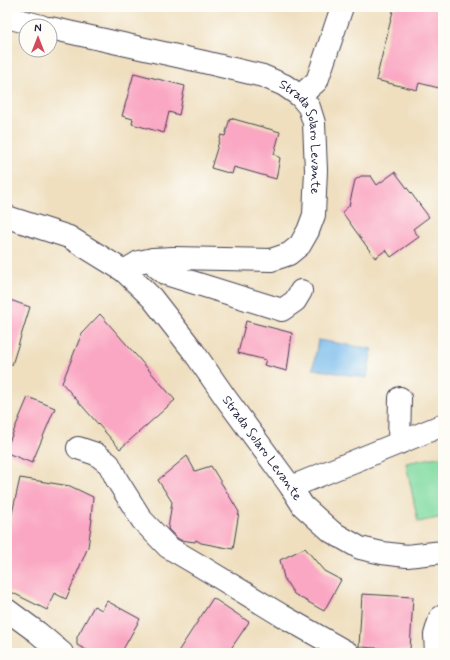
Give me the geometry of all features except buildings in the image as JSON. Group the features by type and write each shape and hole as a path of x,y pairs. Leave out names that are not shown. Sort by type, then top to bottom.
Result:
{"street":[{"path":"300,96 317,81 342,7"},
{"path":"7,17 18,20"},
{"name":"Strada Solaro Levante","path":"58,30 263,76 284,85 300,96 309,107 314,123 316,170 314,215 308,231 300,245 289,254 271,260 153,259 139,262 124,271"},
{"name":"Strada Solaro Levante","path":"7,217 69,237 124,271 152,298 191,348 303,506 332,532 360,548 382,553 408,556 443,552"},
{"path":"153,259 157,267 166,274 282,310 295,301 301,291"},
{"path":"399,443 400,398"},
{"path":"291,487 443,425"},
{"path":"78,448 96,454 109,464 117,480 142,520 168,546 280,615 348,653"},
{"path":"7,610 62,653"},
{"path":"436,653 434,635 440,618 443,616"}],"green space":[{"path":"443,456 443,517 418,522 406,463"}],"water":[{"path":"318,340 372,349 367,378 313,369"}]}
